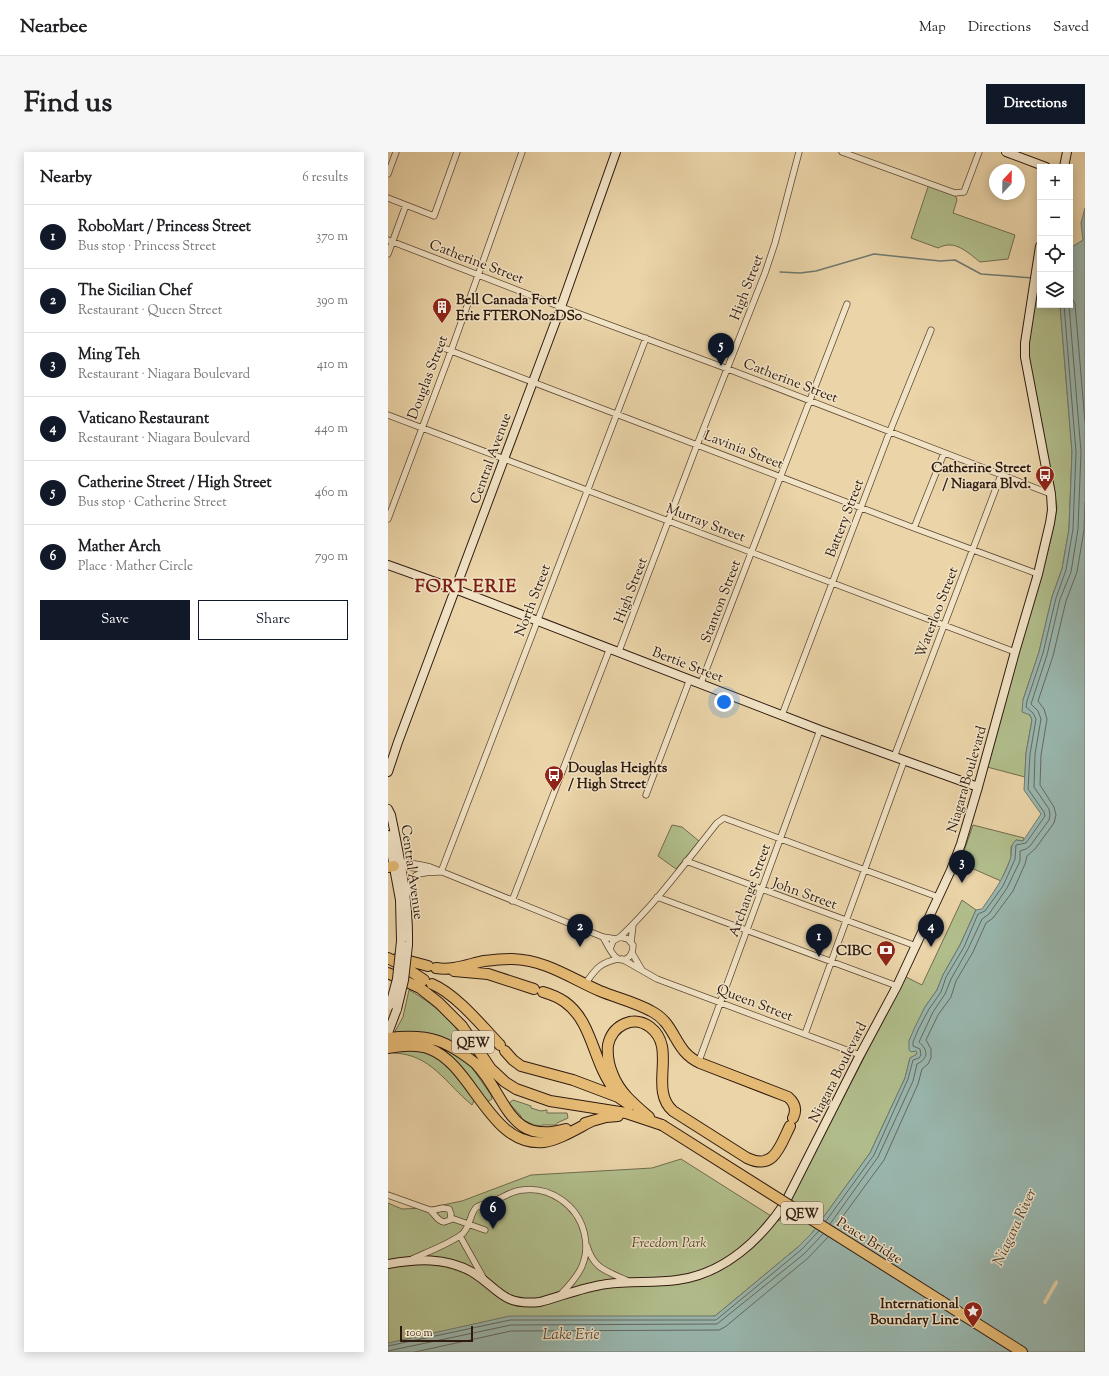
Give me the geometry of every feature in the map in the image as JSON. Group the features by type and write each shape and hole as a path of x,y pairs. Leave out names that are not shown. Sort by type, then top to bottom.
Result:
{"highway":[{"name":"QEW","path":"394,958 436,968 494,976 561,999 576,1012 588,1034 603,1073 608,1080 620,1096 646,1117"},
{"name":"QEW","path":"394,958 428,982 445,991 475,1018 513,1060 521,1066 573,1080 618,1097 632,1105"},
{"name":"QEW","path":"436,968 461,966 484,961 520,960 550,966 585,984"},
{"name":"QEW","path":"388,973 420,988 439,1003 462,1026 487,1064 505,1082 516,1089 528,1095 560,1103 646,1117"},
{"path":"585,984 657,1014 669,1026 680,1047 687,1055 696,1061 788,1096 793,1101 795,1107 792,1122 774,1156 767,1161 760,1162 747,1158 669,1108 664,1100 662,1092 663,1050 657,1034 644,1023 627,1022 617,1028 612,1036 608,1045 608,1059 613,1075 622,1091 646,1117"},
{"path":"388,1038 415,1037 439,1041 456,1049 504,1086 517,1094 538,1101 560,1103"},
{"path":"388,1048 417,1046 431,1049 442,1055 502,1125 512,1133 524,1139 537,1142 546,1142 592,1121"},
{"path":"476,1064 491,1082 511,1116 525,1129 538,1132 551,1132 606,1117 646,1117"},
{"name":"Peace Bridge","path":"646,1117 662,1125 1022,1352"}],"main road":[{"name":"Central Avenue","path":"388,772 616,152"},
{"path":"1006,152 1038,164"},
{"path":"1065,164 1067,152"},
{"name":"Niagara Boulevard","path":"559,1296 596,1286 677,1280 691,1277 710,1271 736,1256 755,1241 773,1221 786,1202 916,946 961,844 1038,574 1050,524 1052,510 1050,494 1025,357 1025,343 1037,265"},
{"name":"Bertie Street","path":"388,565 456,588 820,730 978,787"},
{"name":"Central Avenue","path":"388,809 391,815 394,864 406,897 404,980 392,1004 388,1033"},
{"name":"Central Avenue","path":"388,835 394,864 405,943"},
{"path":"388,1264 410,1260 435,1260 453,1264 471,1271 502,1296 520,1302 540,1302 559,1296"}],"street":[{"path":"388,174 396,152"},
{"path":"388,198 434,216 457,152"},
{"name":"Douglas Street","path":"388,519 522,152"},
{"name":"High Street","path":"619,652 697,445 767,267 775,243 798,152"},
{"path":"842,152 955,193 964,192 979,152"},
{"path":"388,254 390,241 406,205"},
{"name":"Catherine Street","path":"390,241 560,307 728,368 890,431 944,454 1050,494"},
{"name":"Stanton Street","path":"701,683 847,304"},
{"name":"Battery Street","path":"782,715 890,431 931,330"},
{"name":"North Street","path":"442,872 646,338"},
{"name":"Lavinia Street","path":"441,347 781,476 861,508 1038,574"},
{"name":"Murray Street","path":"388,415 1015,652"},
{"path":"914,528 944,454"},
{"name":"Waterloo Street","path":"894,757 1001,475"},
{"path":"512,900 610,648"},
{"path":"646,795 690,679"},
{"name":"Archange Street","path":"700,1058 820,730"},
{"path":"805,1034 866,870 904,761"},
{"path":"605,962 611,950 611,945 633,924 717,823 724,818 938,897"},
{"name":"John Street","path":"686,861 916,946"},
{"path":"394,864 442,872 603,937 628,939 631,942"},
{"path":"406,897 410,881 416,875 421,873 442,872"},
{"path":"657,897 896,986"},
{"path":"585,984 598,967 605,962 626,959 632,953 633,945 631,942 633,924"},
{"path":"603,937 613,956 620,959"},
{"name":"Queen Street","path":"632,953 642,970"},
{"name":"Queen Street","path":"620,959 657,979 860,1055"},
{"path":"410,1260 460,1236 465,1232 473,1211 478,1206 495,1201 512,1192 532,1190 550,1194 567,1204 579,1219 585,1238 586,1247 582,1266 573,1283 559,1296"},
{"path":"388,1195 430,1210 447,1208 450,1211 451,1218"},
{"path":"430,1210 442,1222 448,1222 451,1218"},
{"path":"451,1218 485,1230"},
{"path":"460,1236 486,1282"},
{"name":"Niagara Boulevard","path":"585,1238 590,1257 596,1264 632,1283"}],"green space":[{"path":"929,184 954,192 957,200 953,213 1015,235 1008,259 980,262 955,246 950,245 938,248 911,238"},
{"path":"1037,286 1037,308 1060,308 1072,452 1069,529 1062,569 1052,597 1039,652 1023,700 1032,720 1026,753 1025,777 987,767 1018,645 1046,560 1057,507 1028,359 1028,345"},
{"path":"672,825 682,827 699,841 676,869 658,856"},
{"path":"973,825 1024,838 1023,841 1016,840 1011,847 1011,858 1001,881 960,863"},
{"name":"Freedom Park","path":"962,900 976,910 937,990 925,1007 909,1041 918,1054 910,1058 905,1078 870,1153 812,1233 798,1247 715,1316 388,1350 388,1203 402,1209 428,1208 462,1201 531,1175 652,1168 681,1159 779,1221 906,977 922,985"},
{"path":"409,990 447,1018 462,1035 476,1055 474,1057 467,1051 393,1035 403,1017"},
{"path":"423,1041 440,1045 468,1062 491,1095 492,1099 487,1102"},
{"path":"413,1049 429,1053 450,1067 475,1099 472,1105 428,1064 418,1058 393,1053 393,1051"},
{"path":"513,1100 541,1111 547,1110 547,1113 567,1113 568,1118 557,1123 556,1125 534,1125 521,1119 521,1116 509,1103"}],"water":[{"path":"1085,208 1085,1352 388,1352 388,1343 510,1316 715,1316 798,1247 812,1233 870,1153 905,1078 910,1058 917,1054 916,1051 911,1052 909,1050 909,1041 925,1007 937,990 976,910 982,909 1008,867 1014,842 1016,840 1023,841 1041,814 1024,790 1026,753 1032,720 1030,715 1022,712 1023,700 1039,652 1052,597 1062,569 1069,529 1072,452 1060,308 1073,308 1073,246 1083,240 1081,223"}],"pier":[{"path":"1057,1280 1058,1283 1046,1304 1044,1304 1043,1302"}],"waterway":[{"path":"780,272 800,273 816,271 874,254 940,261 955,260 981,274 1033,278"}],"place":[{"name":"Bell Canada Fort Erie FTERON02DS0","path":"442,324"},
{"name":"Catherine Street / High Street","path":"721,366"},
{"name":"Catherine Street / Niagara Blvd.","path":"1045,492"},
{"name":"Douglas Heights / High Street","path":"554,792"},
{"name":"Ming Teh","path":"962,883"},
{"name":"The Sicilian Chef","path":"580,947"},
{"name":"Vaticano Restaurant","path":"931,947"},
{"name":"RoboMart / Princess Street","path":"819,957"},
{"name":"CIBC","path":"886,967"},
{"name":"Mather Arch","path":"493,1229"},
{"name":"International Boundary Line","path":"973,1328"}],"district":[{"name":"FORT ERIE","path":"466,586"}],"water label":[{"name":"Niagara River","path":"1014,1227"},
{"name":"Lake Erie","path":"571,1334"}]}
